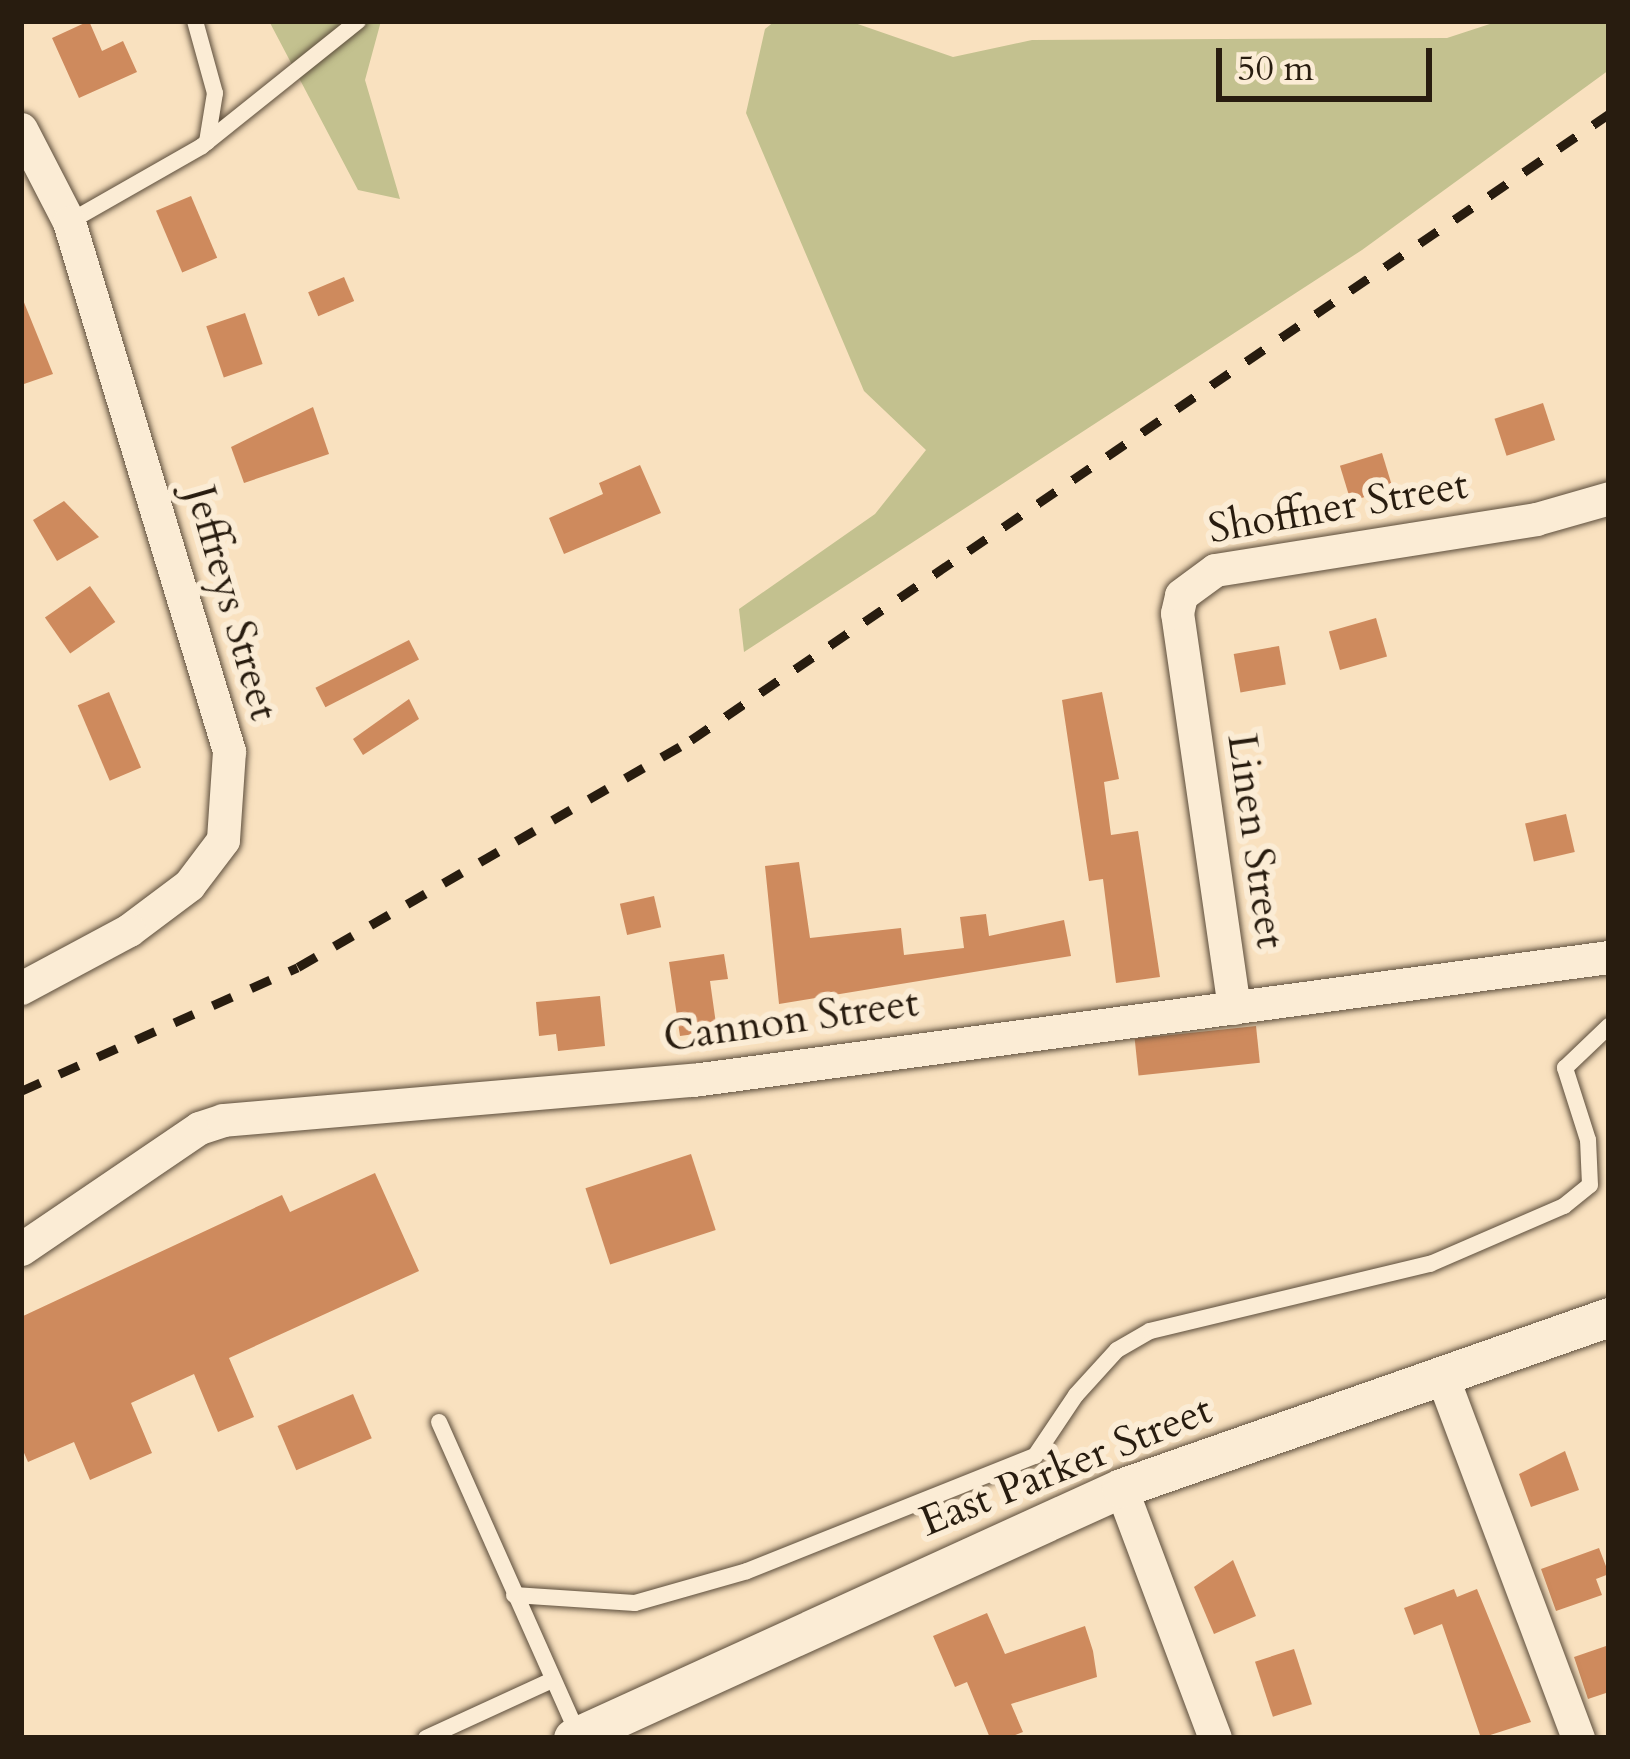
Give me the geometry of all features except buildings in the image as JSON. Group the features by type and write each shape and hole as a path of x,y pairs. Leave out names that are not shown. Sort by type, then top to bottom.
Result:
{"street":[{"name":"Jeffreys Street","path":"21,129 69,222 229,751 224,840 189,885 129,929 21,988"},
{"name":"Shoffner Street","path":"1189,688 1177,614 1194,579 1536,519 1609,498"},
{"name":"Linen Street","path":"1189,688 1234,1007"},
{"name":"Cannon Street","path":"21,1249 199,1128 224,1120 609,1090 1609,957"},
{"name":"East Parker Street","path":"577,1737 1121,1488 1609,1317"},
{"path":"1442,1376 1578,1738"},
{"path":"1121,1488 1215,1738"}],"lane":[{"path":"195,21 215,93 207,142"},
{"path":"69,222 207,142 358,21"},
{"path":"514,1595 635,1603 747,1571 1035,1456 1076,1395 1117,1350 1150,1331 1430,1264 1564,1206 1590,1185 1588,1140 1565,1068 1609,1026"},
{"path":"439,1422 577,1737"},
{"path":"426,1738 552,1680"}],"shaded area":[{"path":"269,21 381,21 365,80 400,199 358,190"},
{"path":"775,21 849,21 953,57 1032,40 1447,38 1499,21 1609,21 1609,70 1362,250 744,652 739,609 875,514 926,450 864,391 746,113 765,29"}],"railway":[{"path":"21,1091 298,967 691,740 1609,114"}]}
